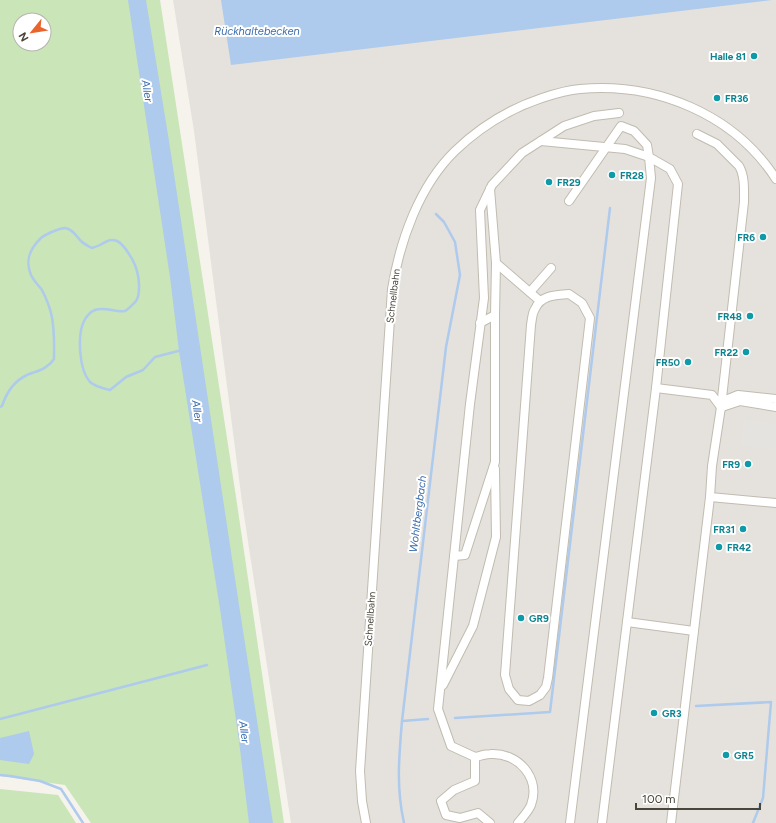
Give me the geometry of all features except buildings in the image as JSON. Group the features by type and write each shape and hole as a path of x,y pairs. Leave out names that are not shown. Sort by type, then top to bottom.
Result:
{"street":[{"name":"Schnellbahn","path":"366,823 362,801 360,771 392,289 396,266 411,220 423,194 435,174 454,152 476,132 512,110 554,94 579,89 612,88 640,91 662,96 700,111 725,126 750,147 769,168 776,179"},
{"path":"518,823 531,806 533,794 532,783 526,770 518,761 503,755 490,754 475,757 451,746 438,709 470,404 484,298 480,210 492,185 522,153 564,126 594,116 619,113"},
{"path":"569,201 621,126 634,131 647,145 651,178 570,823"},
{"path":"671,823 744,202 742,170 717,144 697,134"},
{"path":"541,141 625,148 649,157 670,169 678,184 656,388 602,823"},
{"path":"440,690 473,626 496,537 496,264 490,188"},
{"path":"496,264 540,301"},
{"path":"530,292 551,268"},
{"path":"569,294 582,303 590,318 548,678 546,687 540,695 529,701 518,700 509,689 505,675 531,325 534,309 540,301 554,295 569,294"},
{"path":"480,323 495,315"},
{"path":"656,388 712,395 721,407"},
{"path":"721,407 728,399 738,396 776,399"},
{"path":"721,407 740,401 776,407"},
{"path":"454,556 465,555 495,462"},
{"path":"710,497 776,503"},
{"path":"627,622 694,631"},
{"path":"475,757 474,781 454,790 441,801 446,815 460,818 478,813 490,823"}],"shaded area":[{"path":"173,0 776,0 776,823 291,823 242,502 194,131"},
{"path":"744,420 776,424 776,450 741,446"}],"green space":[{"path":"0,0 160,0 284,823 91,823 65,785 0,776"},
{"path":"0,789 58,795 76,823 0,823"}],"water":[{"name":"Aller","path":"128,0 146,0 169,141 273,823 249,823 220,609 179,351 170,277"},
{"name":"Rückhaltebecken","path":"221,0 772,0 231,65"},
{"path":"29,731 34,754 29,764 0,760 0,738"}],"waterway":[{"path":"455,718 550,712 610,208"},
{"name":"Wohltbergbach","path":"404,823 401,810 399,784 402,721 446,347 460,275 455,242 444,222 436,214"},
{"path":"0,407 2,406 11,388 18,381 27,375 45,368 54,359 54,330 51,313 42,290 31,275 28,260 33,247 40,239 59,229 65,228 70,230 82,242 92,248 110,240 117,241 126,249 131,257 138,276 138,298 128,309 125,311 103,309 95,310 91,312 84,321 80,335 80,352 83,369 90,382 110,390 126,377 143,370 155,357 182,350"},
{"path":"0,719 207,665"},
{"path":"696,706 771,702 763,798 753,823"},
{"path":"402,721 428,719"},
{"path":"0,775 40,781 61,789 83,823"}],"place":[{"name":"Halle 81","path":"754,56"},
{"name":"FR36","path":"717,98"},
{"name":"FR28","path":"612,175"},
{"name":"FR29","path":"549,182"},
{"name":"FR6","path":"763,237"},
{"name":"FR48","path":"750,316"},
{"name":"FR22","path":"746,352"},
{"name":"FR50","path":"688,362"},
{"name":"FR9","path":"748,464"},
{"name":"FR31","path":"743,529"},
{"name":"FR42","path":"719,547"},
{"name":"GR9","path":"521,618"},
{"name":"GR3","path":"654,713"},
{"name":"GR5","path":"726,755"}]}
